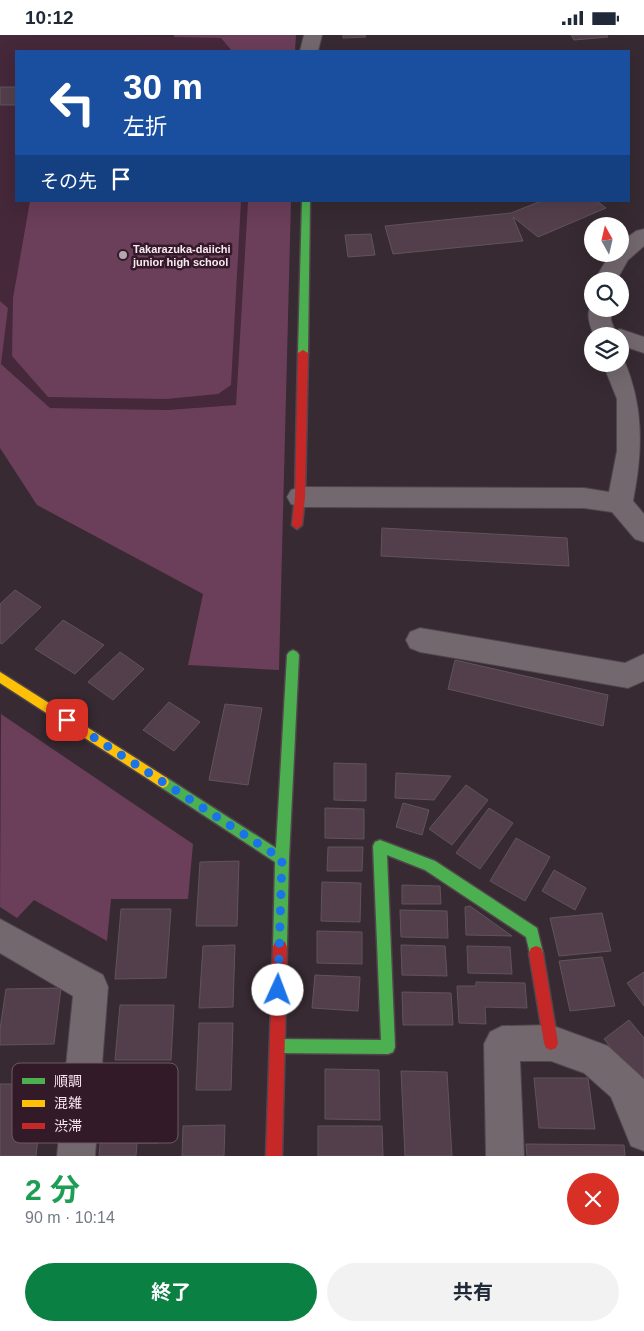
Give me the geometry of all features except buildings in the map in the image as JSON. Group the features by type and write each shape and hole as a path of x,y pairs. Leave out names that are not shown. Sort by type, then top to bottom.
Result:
{"street":[{"path":"309,50 313,35"},
{"path":"297,525 300,497 306,202"},
{"path":"609,272 612,265 641,241"},
{"path":"629,340 644,345"},
{"path":"620,372 636,399 630,451 620,503"},
{"path":"300,497 584,498 620,503 644,532"},
{"path":"420,640 628,676 644,666"},
{"path":"274,1156 282,859 293,655"},
{"path":"0,677 282,859"},
{"path":"277,1046 388,1047 380,846 430,865 532,933 551,1043"},
{"path":"0,935 91,987 84,1063"},
{"path":"505,1156 502,1044 551,1043 595,1059 633,1094 644,1133"},
{"path":"76,1156 77,1143"}],"shaded area":[{"name":"Takarazuka-daiichi junior high school","path":"0,35 126,35 221,38 231,50 15,50 15,202 248,202 236,405 167,410 50,408 1,364 8,308 0,301"},
{"path":"174,35 296,35 295,50 231,50 221,38 174,37"},
{"name":"Takarazuka-daiichi junior high school","path":"30,202 241,202 231,385 218,394 166,399 48,397 12,356 13,298"},
{"path":"248,202 291,202 279,670 188,665 203,594 37,505 0,448 0,301 8,308 1,364 50,408 167,410 236,405"},
{"path":"1,714 193,844 188,899 111,899 107,941 34,900 17,918 0,907"}],"traffic: fast":[{"path":"303,353 306,202"},
{"path":"280,947 282,859 293,655"},
{"path":"163,782 282,859"},
{"path":"277,1046 388,1047 380,846 430,865 532,933 536,953"}],"traffic: slow":[{"path":"0,677 163,782"}],"traffic: jam":[{"path":"297,525 300,497 303,353"},
{"path":"274,1156 280,947"},
{"path":"536,953 551,1043"}],"place":[{"name":"Takarazuka-daiichi junior high school","path":"123,255"}],"route":[{"path":"67,720 118,751 282,859 278,990"}]}
